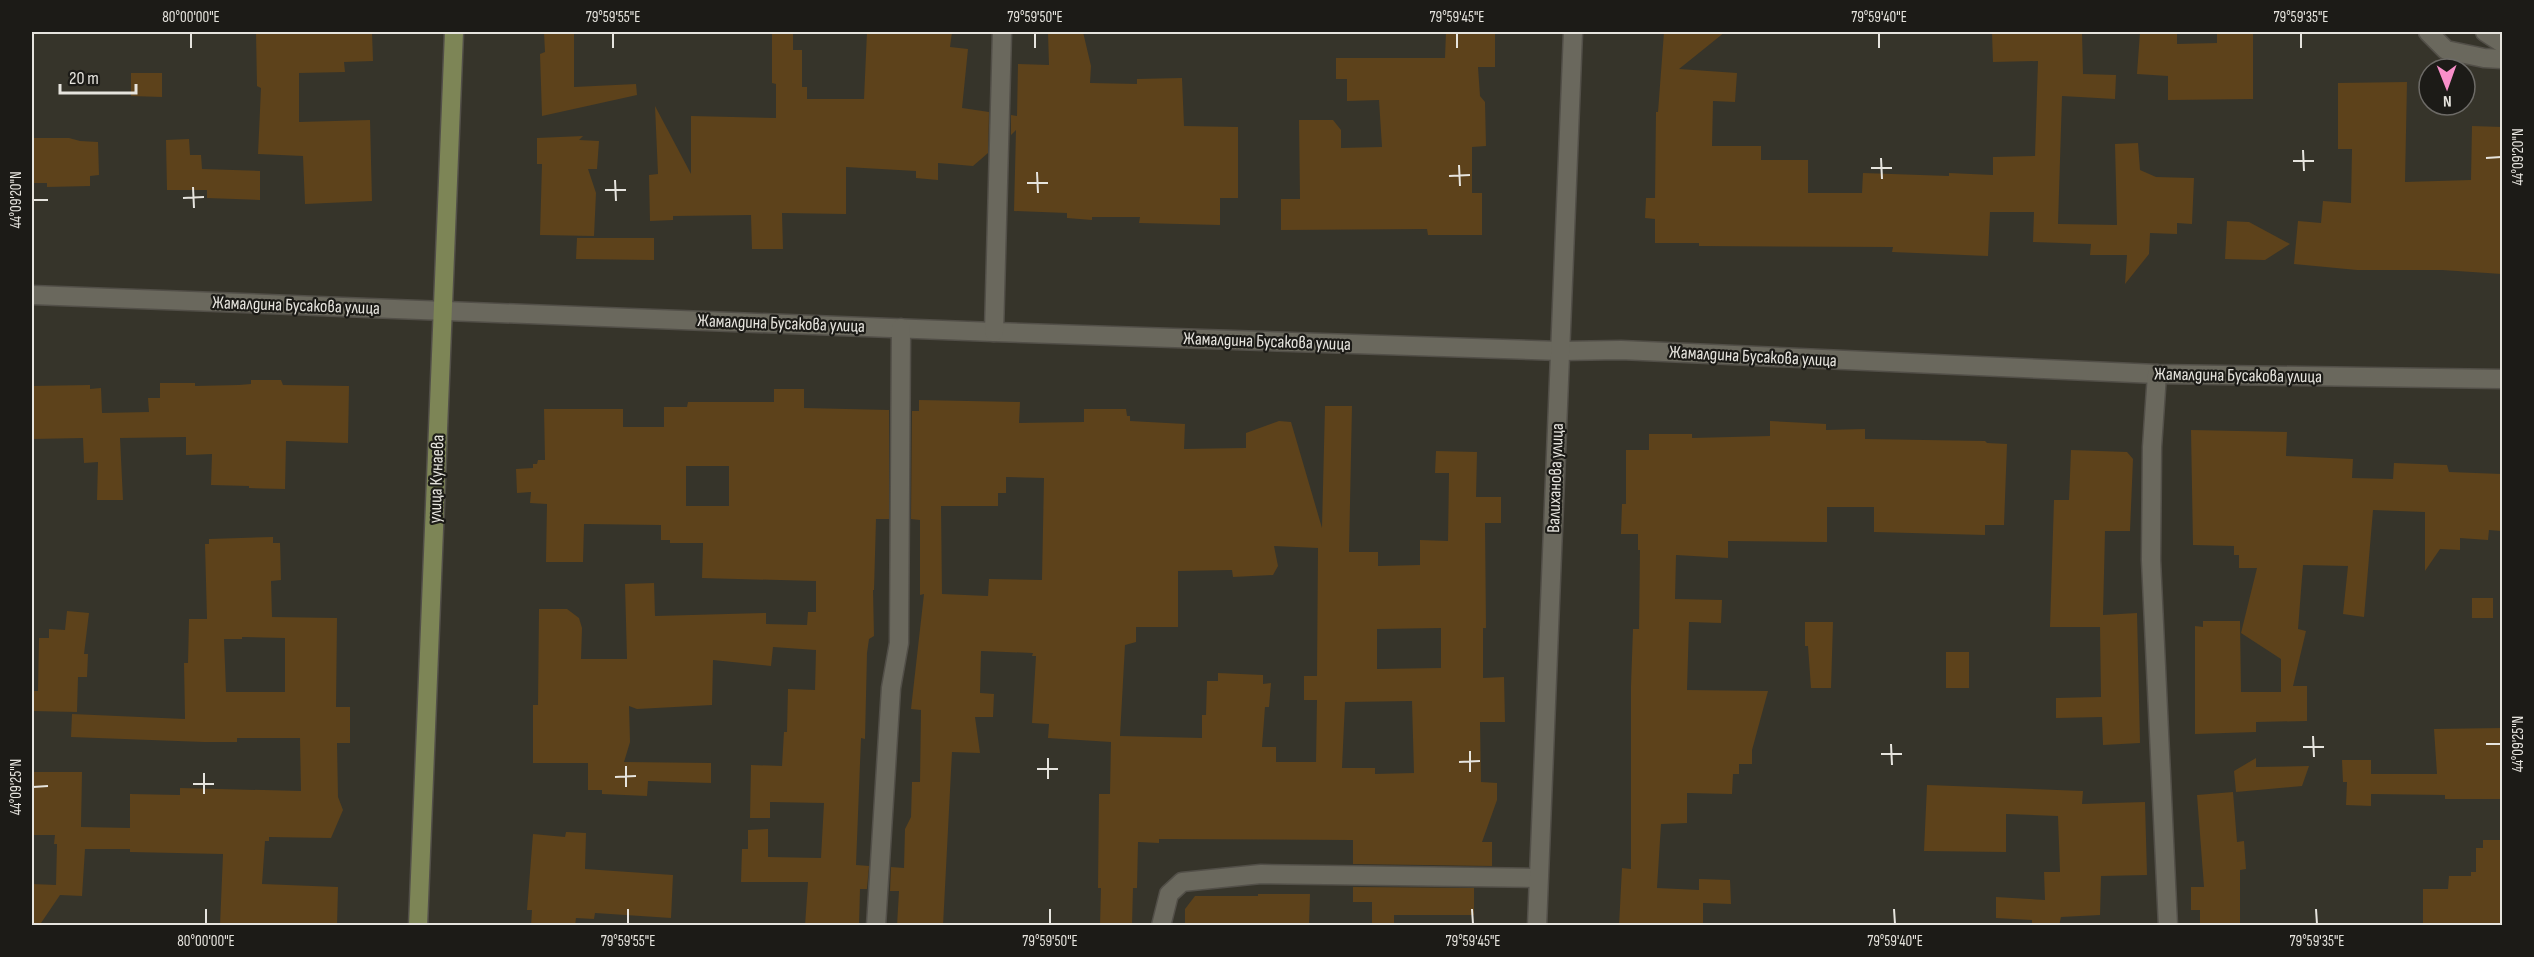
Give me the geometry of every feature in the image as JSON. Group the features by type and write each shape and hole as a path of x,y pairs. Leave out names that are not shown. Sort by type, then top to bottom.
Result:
{"main road":[{"name":"улица Кунаева","path":"418,926 454,32"}],"street":[{"path":"994,332 1002,32"},
{"name":"Валиханова улица","path":"1538,926 1538,878 1573,32"},
{"path":"2428,32 2446,50 2484,58 2502,59"},
{"path":"2485,32 2502,43"},
{"name":"Жамалдина Бусакова улица","path":"32,295 994,332 1560,351 1621,350 2157,374 2502,379"},
{"path":"876,926 891,687 899,643 901,328"},
{"path":"2157,374 2152,447 2151,560 2168,926"},
{"path":"1161,926 1169,894 1182,882 1261,874 1538,878"}],"building":[{"path":"256,32 372,32 373,61 344,62 345,72 299,73 299,122 370,120 372,201 305,204 303,156 258,154 261,88 257,86"},
{"path":"544,32 574,32 574,87 636,84 637,95 542,116 540,54 545,52"},
{"path":"772,32 793,32 793,50 802,50 802,87 807,87 807,99 864,99 867,32 952,32 950,47 968,49 962,108 989,112 988,153 973,166 938,163 938,180 916,178 916,171 846,167 846,214 782,213 783,249 752,249 751,215 673,216 673,220 650,221 649,175 658,174 655,106 691,174 691,116 776,118 776,84 772,83"},
{"path":"1048,32 1083,32 1091,66 1090,83 1137,84 1137,79 1182,78 1184,126 1238,127 1238,198 1220,198 1220,225 1139,223 1140,217 1092,217 1092,220 1067,218 1067,213 1014,211 1016,130 1011,135 1011,115 1017,116 1018,64 1049,65"},
{"path":"1446,32 1495,32 1495,67 1478,67 1480,96 1485,102 1486,146 1472,147 1472,193 1482,193 1482,235 1428,235 1427,229 1281,230 1281,199 1300,199 1299,120 1333,120 1341,130 1341,148 1382,147 1379,100 1347,101 1347,79 1336,79 1336,58 1445,58"},
{"path":"1664,32 1725,32 1679,69 1737,73 1735,102 1713,101 1712,146 1761,146 1761,160 1808,160 1808,193 1862,193 1863,173 1993,175 1993,157 2035,156 2038,61 1993,62 1992,32 2082,32 2083,74 2116,75 2115,99 2062,96 2058,224 2117,225 2115,144 2138,143 2140,170 2156,177 2194,178 2192,224 2177,223 2177,234 2150,233 2149,254 2125,284 2127,255 2090,255 2091,244 2033,242 2034,212 1990,212 1988,256 1892,252 1893,247 1699,246 1699,243 1655,243 1655,219 1645,218 1646,198 1655,198 1656,112 1658,112"},
{"path":"2140,32 2177,32 2177,44 2217,43 2217,32 2253,32 2253,99 2168,100 2168,76 2137,74"},
{"path":"131,73 162,73 162,97 131,96"},
{"path":"2407,82 2405,182 2471,180 2472,126 2502,127 2502,274 2442,270 2357,270 2294,264 2298,221 2321,223 2323,201 2351,203 2352,149 2338,149 2338,83"},
{"path":"583,136 579,140 599,141 597,169 588,169 596,193 594,236 540,235 542,164 537,164 537,138"},
{"path":"32,138 69,138 98,142 99,175 90,176 90,186 47,187 47,183 32,183"},
{"path":"189,139 190,155 201,155 202,169 260,171 260,200 207,198 207,190 167,190 166,140"},
{"path":"2227,221 2249,222 2290,244 2265,260 2225,259"},
{"path":"577,238 654,238 654,260 576,259"},
{"path":"251,380 281,380 283,385 349,386 348,443 286,441 285,489 211,485 212,454 186,455 186,437 120,438 123,500 97,500 98,462 84,463 83,438 32,439 32,386 90,385 90,389 101,388 102,413 149,412 148,398 160,398 160,383 195,383 195,386 239,385 251,384"},
{"path":"774,389 804,389 804,408 889,410 889,519 876,519 874,636 869,639 867,653 865,739 861,738 856,865 869,866 867,889 860,889 859,926 805,926 808,882 741,882 742,849 748,849 748,830 768,829 768,857 821,858 824,803 770,802 770,818 750,818 751,765 782,766 784,732 787,732 788,689 815,690 816,650 773,647 771,666 713,660 712,705 637,709 629,706 630,742 624,762 711,763 711,783 648,781 647,796 602,794 602,790 588,790 588,763 533,763 533,705 538,705 539,609 567,609 579,618 582,628 581,659 627,659 625,584 654,583 655,616 766,613 766,624 807,625 808,612 816,612 816,581 702,578 703,543 670,543 670,540 661,540 661,525 584,524 583,562 546,562 547,504 530,503 531,492 517,493 516,469 533,468 533,464 537,464 538,460 545,460 544,409 623,409 623,427 664,427 664,407 687,407 688,402 774,402","holes":["686,466 729,466 729,506 686,506"]},
{"path":"919,400 1020,402 1019,423 1084,422 1084,409 1126,409 1130,421 1185,424 1184,449 1246,448 1246,433 1279,421 1291,422 1322,528 1325,406 1352,406 1349,552 1378,552 1378,566 1420,565 1420,540 1448,541 1449,473 1435,473 1436,451 1477,452 1476,497 1501,497 1501,523 1485,523 1486,628 1483,628 1483,678 1504,677 1505,722 1480,722 1481,782 1497,783 1497,800 1482,842 1492,842 1492,866 1353,864 1353,840 1159,839 1159,843 1138,842 1137,888 1133,888 1132,926 1100,926 1099,794 1110,794 1111,742 1048,738 1049,724 1032,723 1036,656 1032,656 1033,653 981,651 980,693 994,694 993,717 975,717 980,753 952,752 943,926 897,926 899,891 890,891 891,867 904,868 905,829 911,817 912,782 920,782 921,710 911,709 924,594 920,595 920,520 911,519 912,411 919,411","holes":["1006,477 1044,478 1042,580 989,579 988,596 942,594 941,506 998,506 998,493 1006,493","1274,546 1318,548 1317,676 1304,676 1304,700 1317,700 1316,762 1276,762 1276,747 1262,747 1265,707 1269,707 1271,683 1263,684 1263,675 1218,673 1218,681 1207,681 1206,715 1202,715 1202,738 1120,736 1125,645 1136,642 1136,627 1178,627 1178,571 1232,570 1233,577 1273,575 1278,566","1441,628 1441,668 1377,669 1377,629","1412,701 1414,773 1375,774 1375,768 1342,768 1345,702"]},
{"path":"1770,421 1826,424 1826,430 1865,429 1865,439 1985,441 2007,444 2004,525 1985,525 1985,535 1874,532 1874,507 1827,507 1827,542 1728,541 1728,558 1676,555 1675,599 1722,600 1721,623 1689,622 1687,690 1768,691 1752,750 1752,764 1739,764 1739,774 1733,774 1732,794 1687,793 1687,823 1661,824 1657,888 1699,890 1699,879 1730,880 1731,904 1703,903 1703,926 1619,926 1622,868 1631,869 1631,686 1633,629 1639,629 1640,550 1638,550 1638,534 1621,534 1622,504 1626,504 1626,450 1649,450 1649,434 1692,434 1692,438 1770,436"},
{"path":"2191,430 2287,432 2286,456 2353,459 2352,478 2393,479 2394,463 2447,465 2449,472 2502,474 2502,531 2489,530 2488,540 2460,538 2460,550 2440,549 2425,571 2425,512 2373,510 2364,617 2343,614 2348,566 2303,565 2298,629 2306,631 2293,686 2307,686 2307,721 2256,722 2256,732 2195,734 2195,626 2203,627 2203,621 2240,621 2241,692 2281,692 2281,659 2241,633 2257,568 2239,568 2239,555 2234,555 2234,546 2193,545"},
{"path":"2071,450 2127,452 2133,459 2130,531 2105,531 2103,615 2137,613 2140,743 2103,745 2102,717 2056,718 2056,698 2101,697 2100,627 2050,627 2054,500 2069,500"},
{"path":"273,537 273,543 280,543 281,580 271,581 272,617 337,618 336,707 350,707 350,743 337,743 338,797 343,810 331,838 269,837 269,841 265,841 262,884 338,887 337,926 220,926 223,854 85,849 82,896 60,895 39,926 32,926 32,884 56,885 57,844 54,844 55,835 32,835 32,772 82,772 81,827 130,828 130,794 180,795 180,788 301,791 300,738 237,738 237,742 204,742 71,737 72,714 185,719 184,663 188,663 189,619 207,619 205,544 209,544 209,539","holes":["285,638 285,692 226,692 224,639"]},
{"path":"2472,598 2493,598 2493,618 2472,618"},
{"path":"67,611 89,613 84,654 88,654 87,677 78,677 77,712 32,711 32,691 38,691 39,638 49,638 49,629 65,630"},
{"path":"1805,622 1833,622 1831,688 1811,688 1808,646 1805,646"},
{"path":"1946,652 1969,652 1969,688 1946,688"},
{"path":"2502,728 2502,799 2445,799 2445,795 2371,794 2371,806 2346,805 2347,782 2343,782 2342,760 2371,760 2371,774 2437,774 2434,729"},
{"path":"2256,758 2256,767 2309,766 2302,786 2236,792 2234,771"},
{"path":"1927,785 2083,791 2082,804 2145,802 2147,875 2101,876 2100,915 2061,917 2059,926 2032,926 2032,920 1996,918 1996,897 2045,900 2044,872 2060,872 2058,816 2006,814 2006,852 1924,851"},
{"path":"2233,792 2237,842 2244,841 2246,869 2240,870 2240,926 2200,926 2200,910 2191,910 2191,887 2204,887 2197,795"},
{"path":"566,832 586,833 585,869 673,875 671,918 595,913 594,919 576,918 575,926 531,926 532,910 527,910 533,834 565,837"},
{"path":"2483,840 2502,840 2502,926 2423,926 2423,889 2448,889 2449,876 2471,876 2471,872 2476,872 2476,848 2483,848"},
{"path":"1353,887 1474,888 1474,915 1394,915 1394,926 1372,926 1372,902 1353,902"},
{"path":"1258,894 1310,894 1309,926 1185,926 1185,909 1195,896 1258,896"}]}
